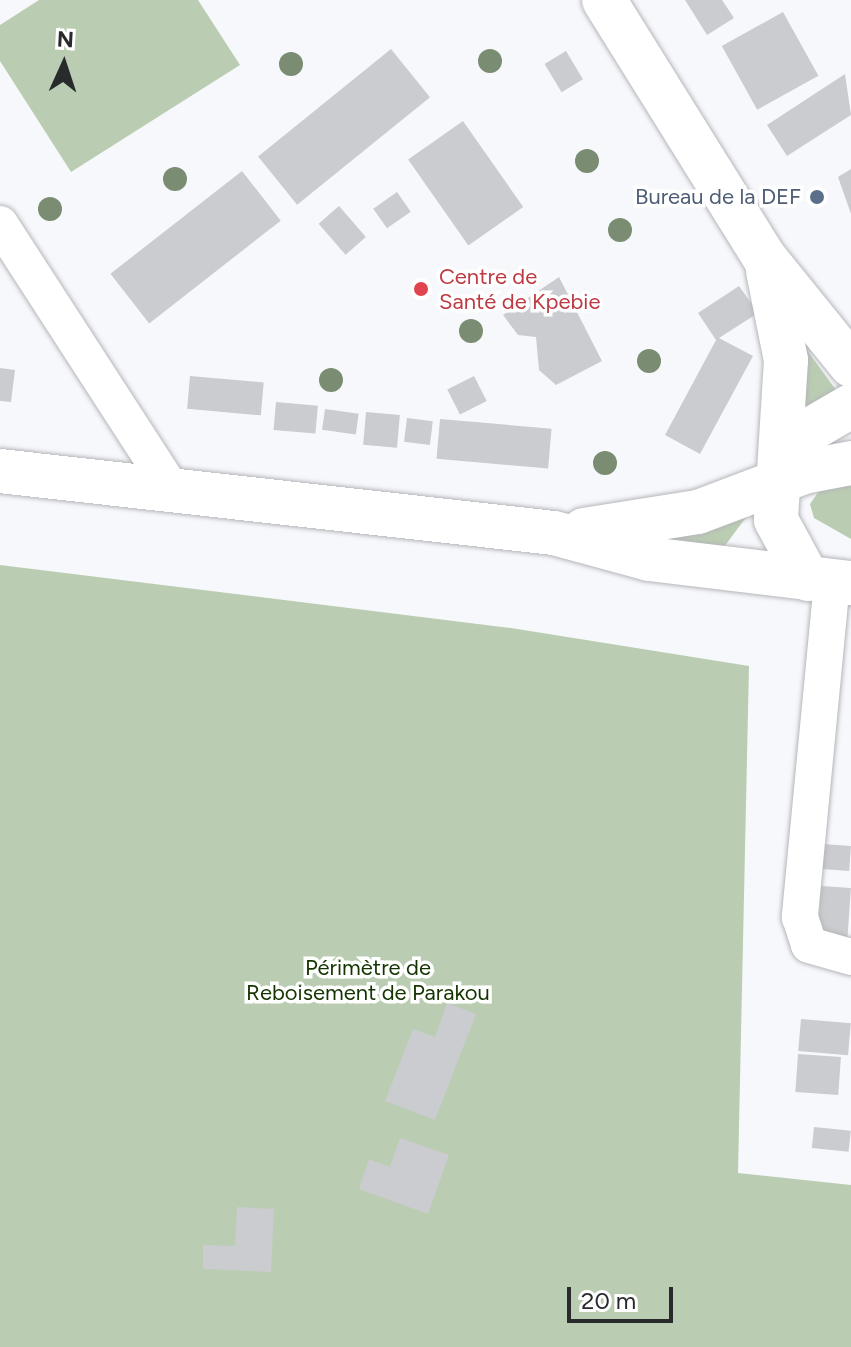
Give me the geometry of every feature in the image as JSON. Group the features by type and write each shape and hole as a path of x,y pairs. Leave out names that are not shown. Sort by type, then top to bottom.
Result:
{"street":[{"path":"604,0 764,257 851,365"},
{"path":"0,224 171,488"},
{"path":"764,257 786,360 781,539 830,581"},
{"path":"554,533 643,525 781,465 851,406"},
{"path":"781,465 851,463"},
{"path":"0,471 554,533 649,559 830,581"},
{"path":"830,581 800,917 809,945 851,957"}],"green space":[{"path":"39,0 198,0 240,65 71,172 0,61 0,25"},
{"path":"798,338 839,394 797,418"},
{"path":"851,477 851,539 814,518 810,504 824,484"},
{"path":"750,512 724,547 630,537"},
{"name":"Périmètre de Reboisement de Parakou","path":"0,565 511,628 749,666 738,1173 851,1185 851,1347 0,1347"}],"building":[{"path":"685,0 722,0 734,18 707,35"},
{"path":"783,12 818,76 757,110 722,46"},
{"path":"391,49 430,97 297,205 258,157"},
{"path":"566,51 583,79 562,92 545,64"},
{"path":"845,74 851,115 787,156 767,125"},
{"path":"463,121 523,207 468,245 408,159"},
{"path":"851,169 851,214 838,177"},
{"path":"242,171 281,221 149,323 110,274"},
{"path":"397,192 411,212 387,228 373,209"},
{"path":"339,206 366,237 346,255 319,224"},
{"path":"559,277 602,361 556,385 539,370 536,337 518,335 503,315"},
{"path":"739,286 758,313 719,338 753,356 700,454 665,435 716,340 698,313"},
{"path":"0,368 15,370 11,402 0,401"},
{"path":"190,376 264,382 261,415 187,409"},
{"path":"474,376 487,401 460,415 447,390"},
{"path":"276,402 318,406 315,434 274,430"},
{"path":"325,409 359,414 356,435 322,430"},
{"path":"366,412 400,415 397,448 363,445"},
{"path":"407,418 433,421 430,445 404,442"},
{"path":"440,419 552,429 548,469 437,459"},
{"path":"823,844 851,846 849,871 821,869"},
{"path":"821,886 851,888 847,948 817,946"},
{"path":"447,1003 476,1014 435,1120 385,1101 413,1029 435,1037"},
{"path":"801,1019 851,1023 848,1055 798,1051"},
{"path":"798,1054 841,1057 838,1095 795,1092"},
{"path":"814,1127 851,1131 849,1152 812,1148"},
{"path":"400,1138 449,1155 428,1214 359,1189 369,1159 390,1167"},
{"path":"237,1207 274,1209 271,1272 203,1269 203,1245 235,1246"}],"place":[{"name":"Bureau de la DEF","path":"817,197"},
{"name":"Centre de Santé de Kpebie","path":"421,289"}]}
